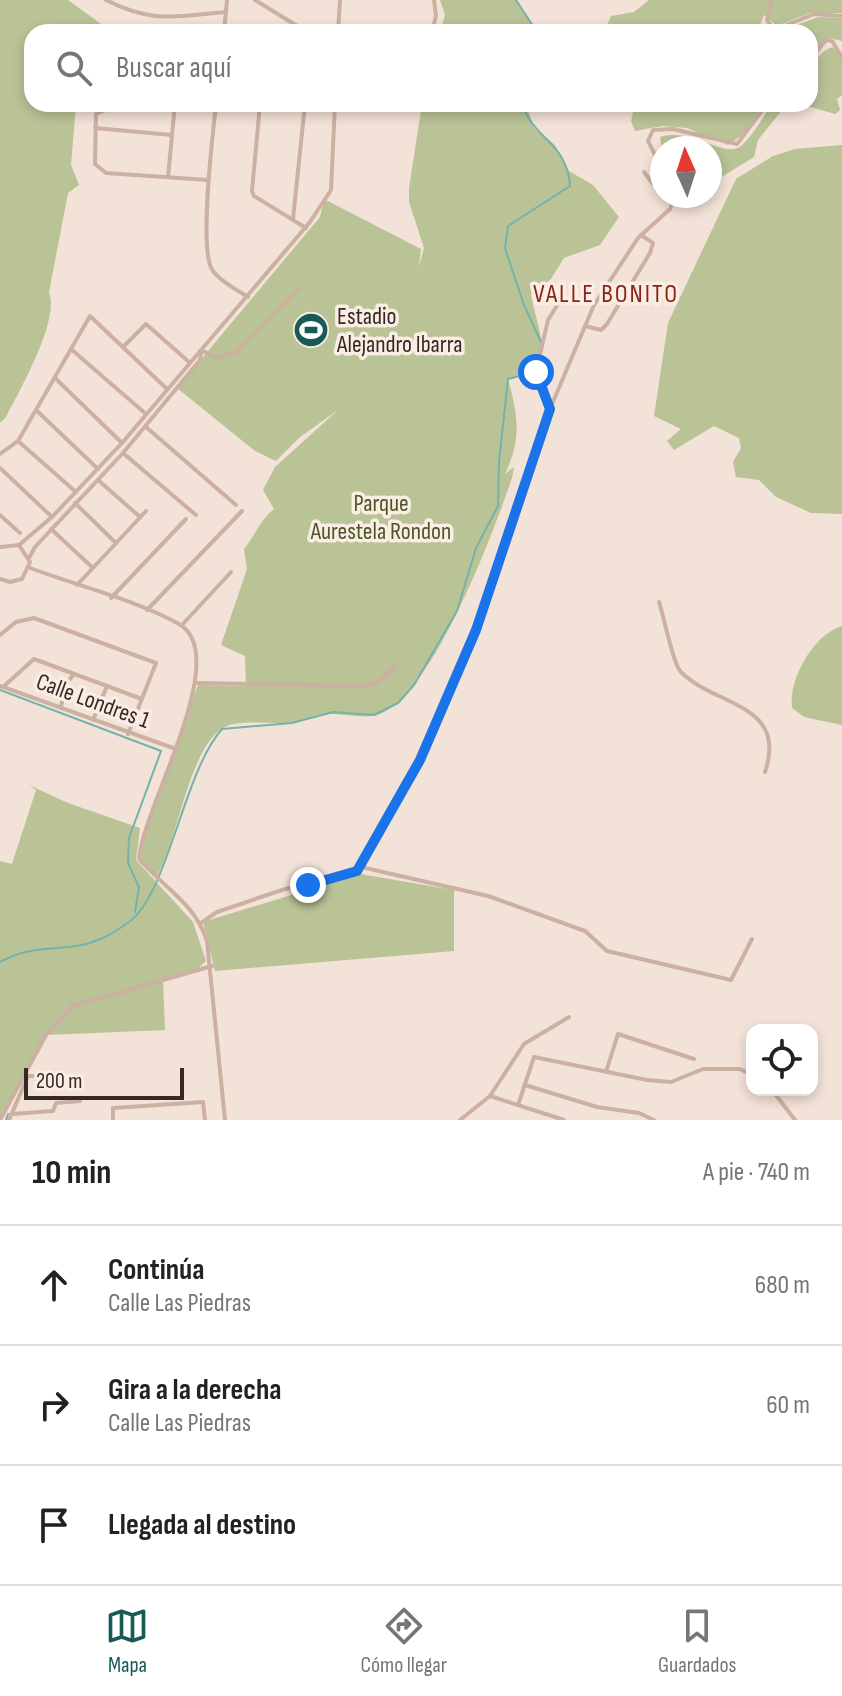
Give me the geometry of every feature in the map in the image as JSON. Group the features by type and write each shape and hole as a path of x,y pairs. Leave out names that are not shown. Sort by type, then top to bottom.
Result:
{"street":[{"path":"106,0 135,14 154,17 226,12"},
{"path":"225,24 227,0"},
{"path":"255,0 294,24"},
{"path":"338,24 340,0"},
{"path":"434,0 434,24"},
{"path":"770,24 767,20 772,0"},
{"path":"789,24 814,14 842,16"},
{"path":"818,50 826,40 832,41 842,57"},
{"path":"101,112 96,114 95,164 106,173 208,180"},
{"path":"168,177 174,112"},
{"path":"215,112 208,180 207,258 212,271 248,298"},
{"path":"259,112 254,196 306,228"},
{"path":"293,219 304,112"},
{"path":"0,547 19,545 76,492 202,352 306,228 331,190 335,112"},
{"path":"722,140 737,144 761,112"},
{"path":"95,128 172,135"},
{"path":"650,136 653,130 673,129 703,136"},
{"path":"644,172 650,180"},
{"path":"201,923 217,912 285,889 339,878 361,867 420,760 476,630 550,409 559,394 585,326 606,284 641,235 670,208"},
{"path":"585,326 601,330 607,324 650,253 653,243 641,235"},
{"path":"202,352 218,358 236,352 299,289"},
{"path":"550,409 536,372 548,320 563,296"},
{"path":"0,454 18,441 90,316 167,389"},
{"path":"123,347 146,324 190,362"},
{"path":"72,350 146,414"},
{"path":"29,558 51,529 146,427 200,360 202,352"},
{"path":"55,378 122,443"},
{"path":"36,410 98,469"},
{"path":"146,427 236,505"},
{"path":"18,441 76,492"},
{"path":"123,453 196,515"},
{"path":"0,468 52,517"},
{"path":"98,480 140,517"},
{"path":"75,503 116,543"},
{"path":"77,585 146,511"},
{"path":"147,611 242,511"},
{"path":"0,515 20,533"},
{"path":"111,598 186,519"},
{"path":"51,529 93,568"},
{"path":"19,545 29,558 30,568"},
{"path":"0,579 16,582 30,568"},
{"path":"30,568 182,625 196,649 197,683 147,817 139,859 157,879 182,897 201,923 212,966 225,1120"},
{"path":"182,625 231,572"},
{"path":"659,602 677,669 710,693 750,711 762,720 769,752 765,772"},
{"path":"0,635 16,622 34,618 156,663 128,734"},
{"path":"2,686 34,659 142,699"},
{"path":"197,683 364,686 378,682 396,666"},
{"path":"60,708 65,685 74,674"},
{"name":"Calle Londres 1","path":"2,686 173,748"},
{"path":"93,720 107,686"},
{"path":"361,867 488,896 585,931 607,951 698,974 731,980 752,939"},
{"path":"0,1120 46,1035 72,1006 212,966"},
{"path":"460,1120 490,1096 524,1044 569,1017"},
{"path":"606,1072 618,1034 694,1059"},
{"path":"518,1105 534,1057 671,1082 703,1069 740,1069 746,1072"},
{"path":"9,1120 28,1076 43,1076"},
{"path":"525,1085 597,1107 639,1113 654,1120"},
{"path":"490,1096 564,1120"},
{"path":"777,1096 795,1120"},
{"path":"12,1114 53,1111 56,1103 80,1101"},
{"path":"113,1120 113,1108 203,1102 205,1120"}],"green space":[{"path":"0,0 68,0 101,24 24,24 24,112 75,112 71,165 79,185 68,193 49,292 51,305 44,337 20,390 0,423"},
{"path":"440,0 516,0 532,24 442,24 445,15"},
{"path":"649,0 842,0 842,13 810,13 782,24 775,24 764,15 760,24 608,24 611,16 634,12"},
{"path":"818,17 842,18 842,41 830,38 818,51 818,24 799,24"},
{"path":"833,47 842,58 842,95 837,99 840,110 835,114 818,109 818,58"},
{"name":"Parque Aurestela Rondon","path":"421,112 529,112 534,128 555,145 569,171 593,185 619,217 600,245 564,258 551,279 531,294 542,346 535,366 508,379 517,427 514,449 505,474 514,467 512,478 458,611 418,679 398,703 377,715 324,714 285,723 237,723 221,729 200,757 156,878 140,859 152,807 198,685 246,686 245,656 221,645 247,569 244,549 274,509 263,490 275,467 338,410 300,437 276,461 255,451 177,388 320,217 324,199 421,249 419,267 424,248 409,202"},
{"path":"633,112 758,112 742,135 728,145 722,143 722,136 706,136 687,128 662,126 635,131 631,121"},
{"path":"767,112 781,112 758,140 754,157 722,177 722,148 741,146"},
{"path":"842,145 842,514 811,513 776,497 759,480 736,477 733,462 741,448 739,438 714,426 674,450 667,441 681,429 654,416 668,323 736,179 773,156 795,149"},
{"path":"842,626 842,725 804,717 792,708 792,696 805,659 822,638"},
{"path":"29,785 68,803 140,828 136,860 193,922 206,961 197,969 163,979 165,1030 46,1035 0,1120 0,861 12,864 36,790"},
{"path":"360,874 454,890 454,951 215,971 203,922"}],"waterway":[{"path":"516,0 532,24"},
{"path":"526,112 563,160 570,186 508,226 505,248 524,305 541,342"},
{"path":"0,962 27,952 76,946 103,938 141,910 164,863 196,775 222,729 292,723 333,712 374,715 398,703 414,685 457,611 476,548 498,506 499,462 508,379 528,374 536,364"},
{"path":"0,690 161,751 129,838 128,863 139,887 135,912"},
{"path":"6,1120 8,1114"}],"place":[{"name":"Estadio Alejandro Ibarra","path":"311,330"}],"district":[{"name":"VALLE BONITO","path":"606,294"}],"route":[{"path":"308,885 339,878 361,867 424,751 476,630 550,409 536,372"}]}
